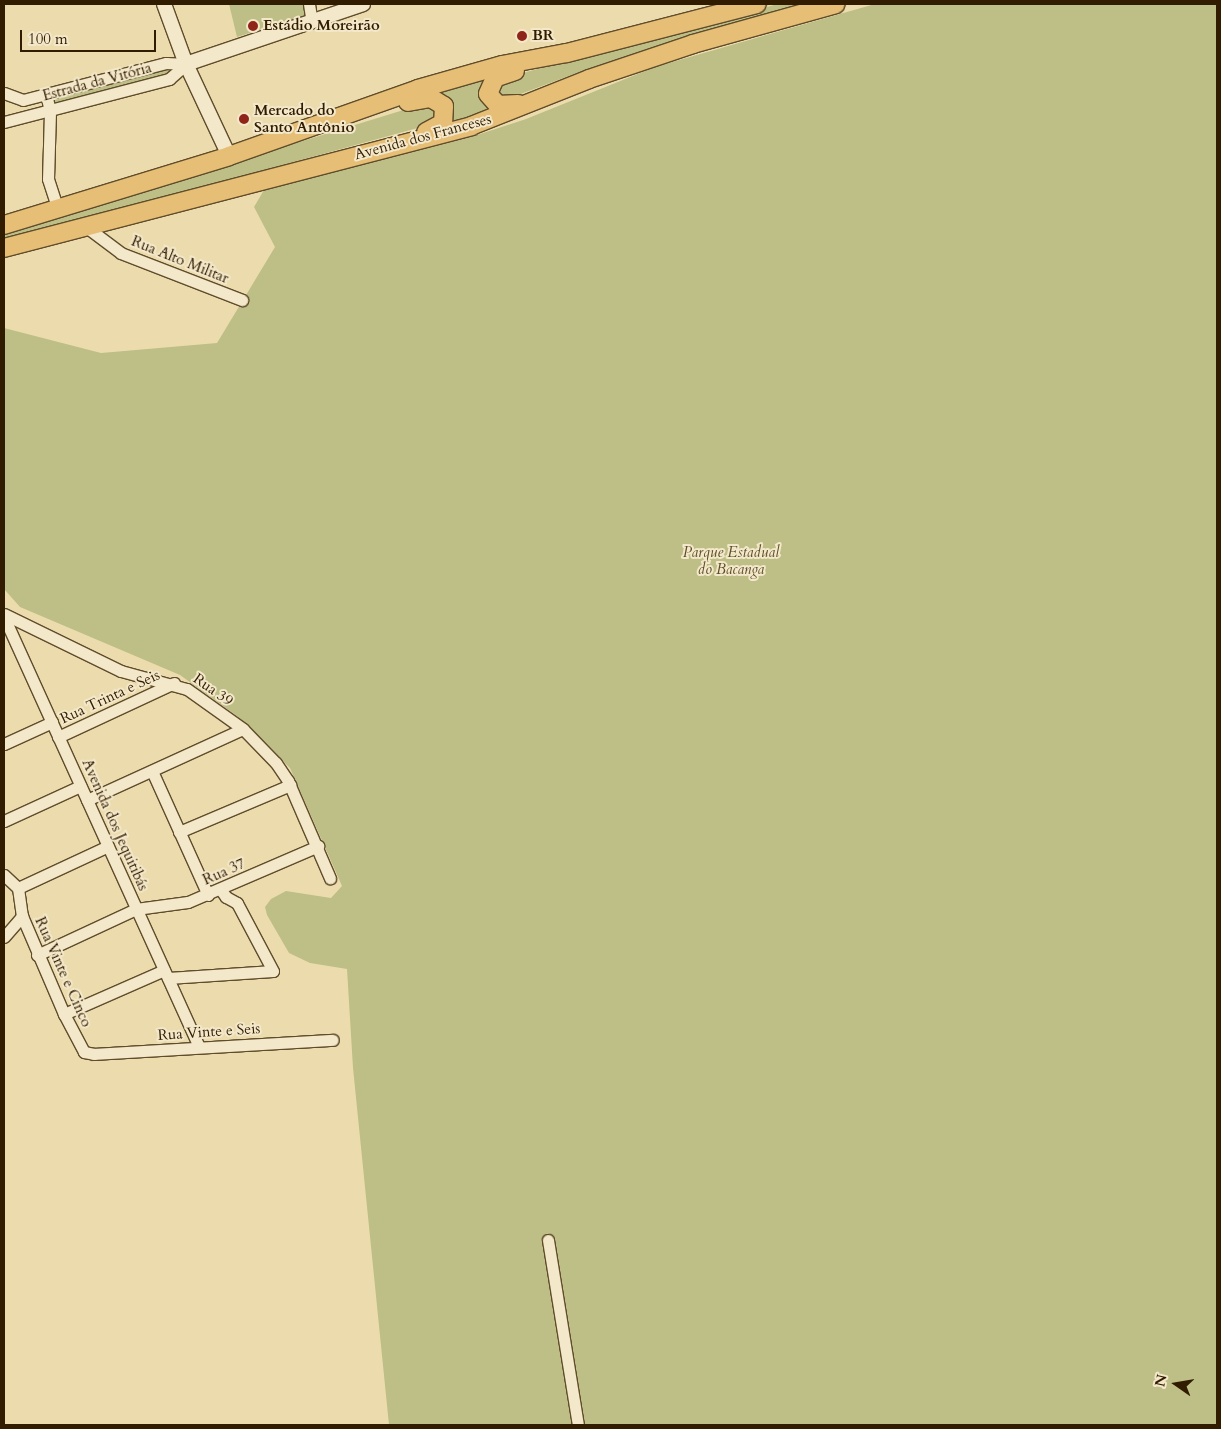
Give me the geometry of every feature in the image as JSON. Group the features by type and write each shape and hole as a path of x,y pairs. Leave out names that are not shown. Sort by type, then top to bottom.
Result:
{"main road":[{"path":"589,79 510,106 498,105 489,98 490,85 499,76 567,54 757,4"},
{"name":"Avenida dos Franceses","path":"4,248 471,126 589,79 693,44 836,4"},
{"path":"6,222 58,210 229,156 418,89 502,65 567,54"},
{"path":"326,123 426,98 439,101 445,111 445,119 436,129 328,162"}],"street":[{"path":"164,4 186,64 229,156"},
{"path":"309,4 312,22"},
{"name":"Estrada da Vitória","path":"4,122 50,112 169,79 186,64 363,4"},
{"path":"4,93 23,100 166,63 186,64"},
{"path":"46,94 50,112 46,167 51,192 58,210"},
{"name":"Rua Alto Militar","path":"85,226 121,253 242,300"},
{"name":"Rua 39","path":"4,616 121,671 174,683 242,729 276,763 290,785 318,846 330,878"},
{"name":"Avenida dos Jequitibás","path":"4,616 199,1046"},
{"name":"Rua Trinta e Seis","path":"58,737 174,683"},
{"path":"4,744 52,722"},
{"path":"87,800 242,729"},
{"path":"152,771 208,895"},
{"path":"179,832 290,785"},
{"path":"4,821 80,786"},
{"path":"4,875 18,888 108,846"},
{"name":"Rua 37","path":"38,955 136,909 177,905 208,895 318,846"},
{"name":"Rua Vinte e Cinco","path":"18,888 22,916 38,955 81,1049 88,1054"},
{"path":"64,1014 166,974 273,971 237,903 226,897 221,890"},
{"path":"4,937 22,916"},
{"name":"Rua Vinte e Seis","path":"88,1054 199,1046 332,1040"},
{"path":"548,1240 578,1425"}],"green space":[{"name":"Estádio Moreirão","path":"229,4 304,4 306,15 237,37"},
{"path":"778,4 807,4 579,72 507,99 497,97 496,84 504,78"},
{"name":"Parque Estadual do Bacanga","path":"875,4 1217,4 1217,1425 389,1425 353,1068 347,969 310,963 289,953 267,915 265,907 271,899 286,891 331,898 342,886 290,768 237,716 180,675 20,607 4,589 4,328 101,353 217,343 275,247 254,207 264,190 471,137 526,119 655,67"},
{"path":"175,64 177,71 55,105 52,96"},
{"path":"491,72 498,112 451,126 452,102 431,91"},
{"path":"423,104 434,105 440,116 425,126 4,241 4,233"}],"place":[{"name":"Estádio Moreirão","path":"253,26"},
{"name":"BR","path":"522,36"},
{"name":"Mercado do Santo Antônio","path":"244,119"}]}
